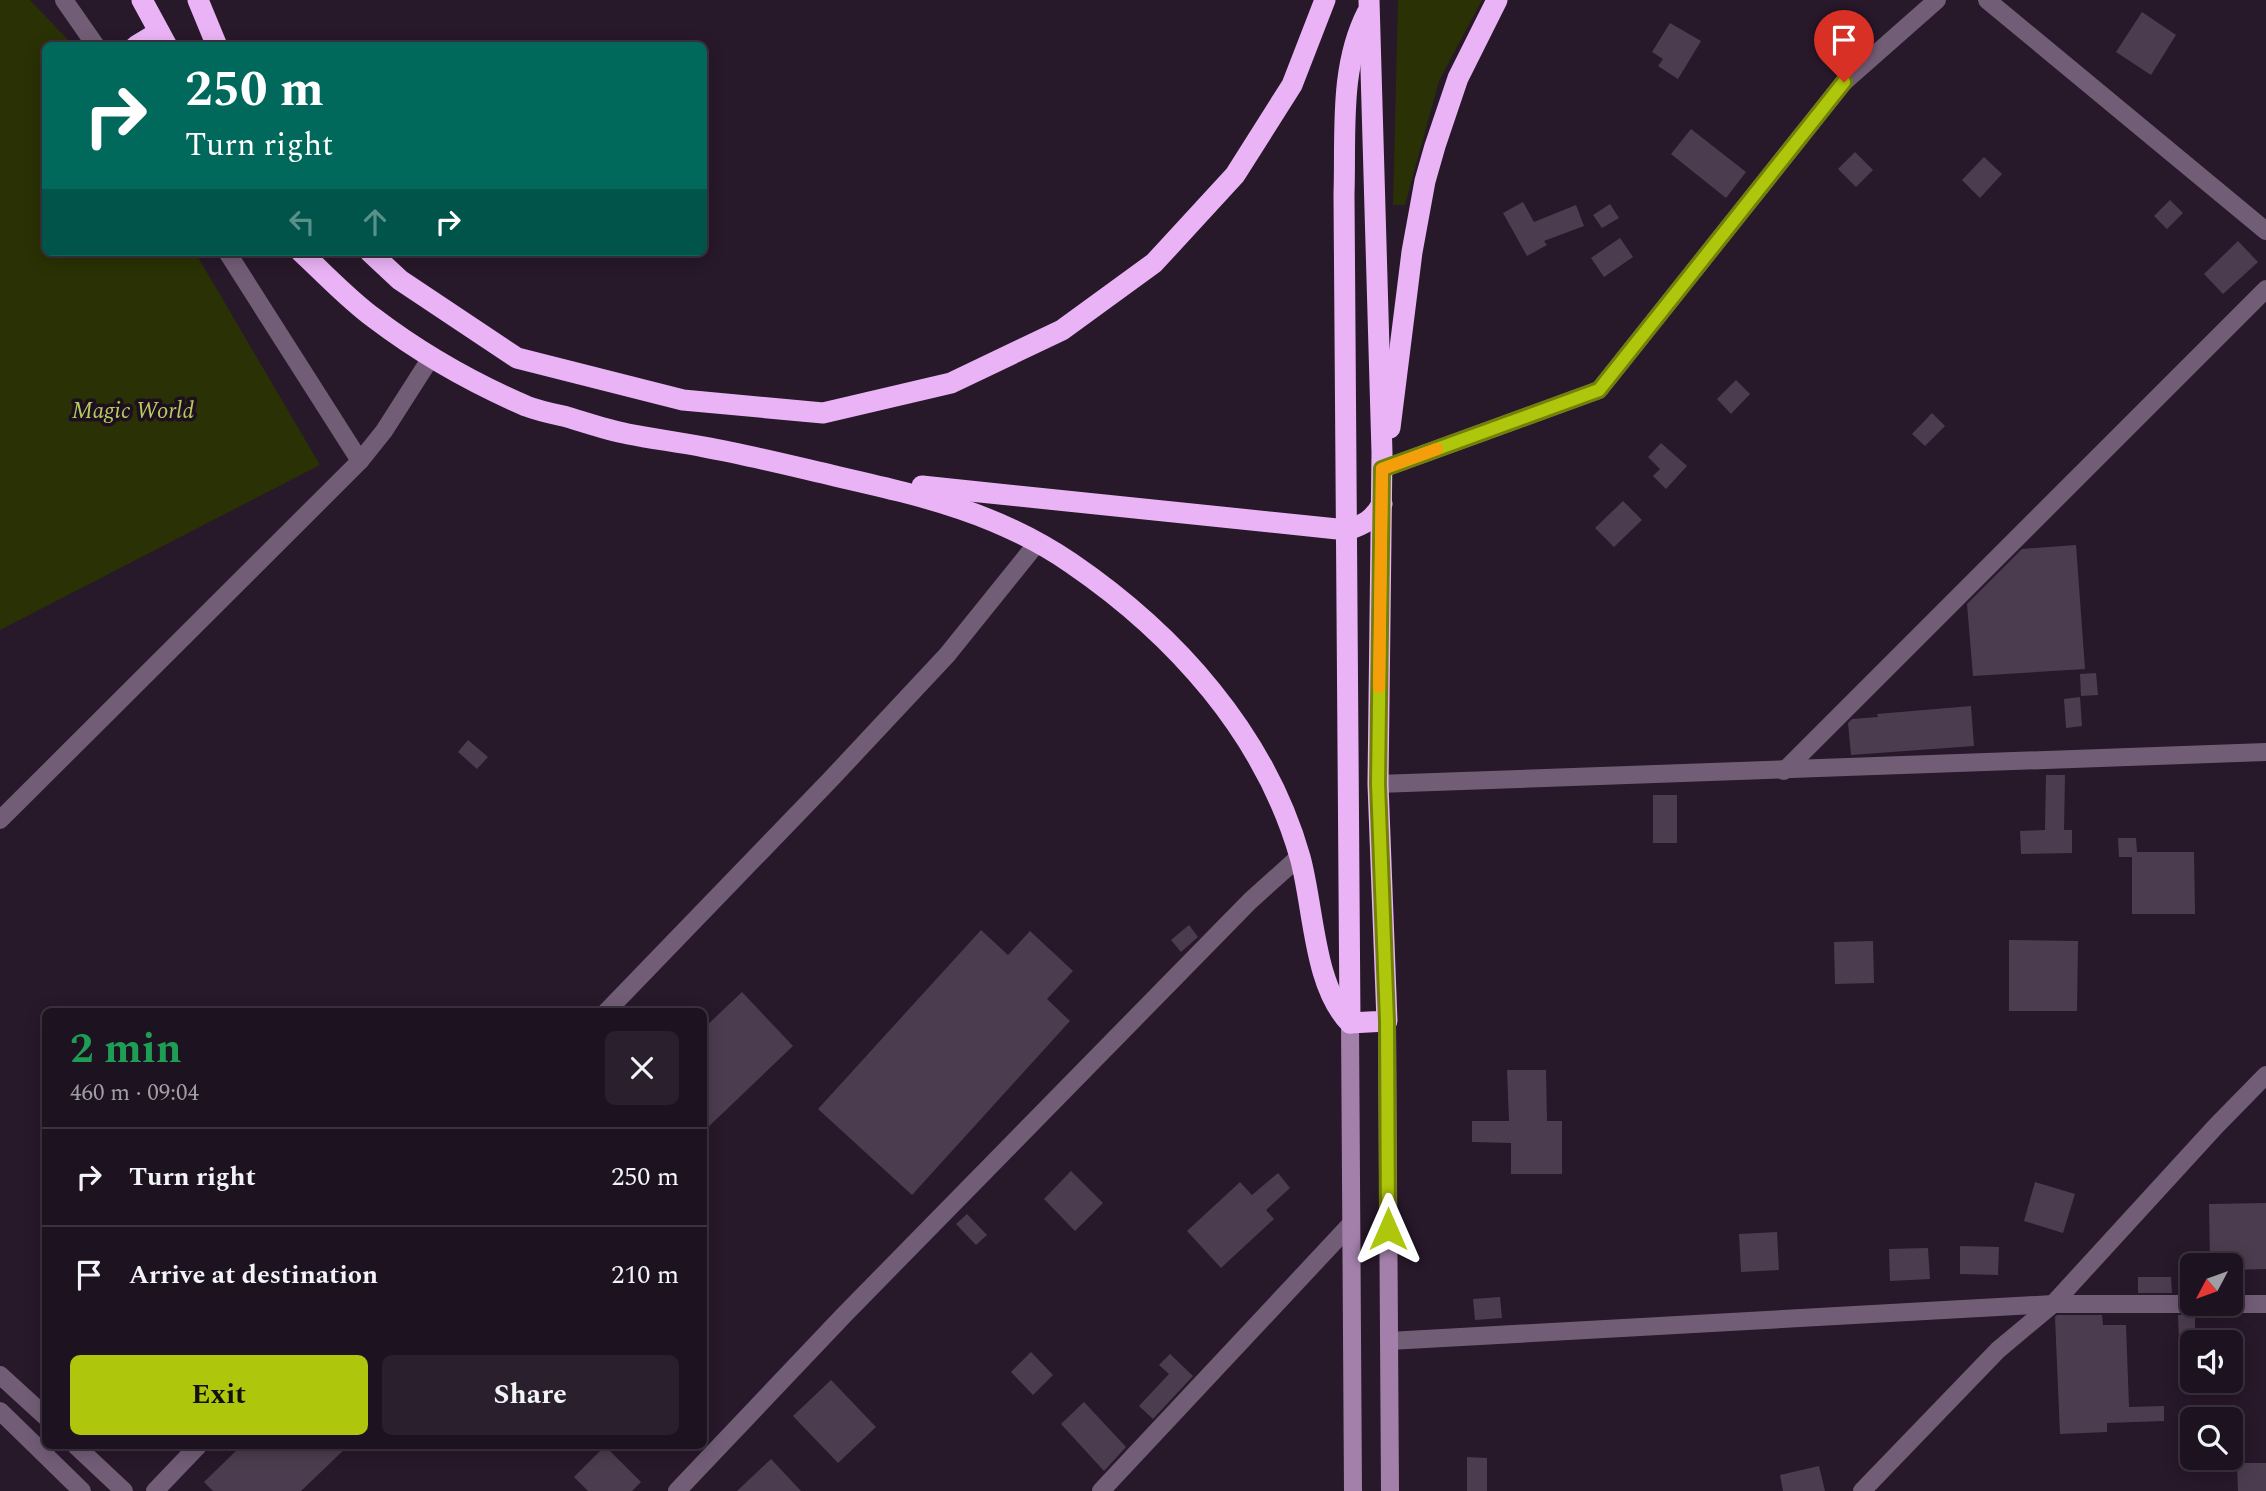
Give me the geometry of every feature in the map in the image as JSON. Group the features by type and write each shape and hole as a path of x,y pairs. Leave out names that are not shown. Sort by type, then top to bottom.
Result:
{"highway":[{"path":"142,0 163,39"},
{"path":"198,0 215,42"},
{"path":"374,256 400,280 517,358 683,400 823,413 951,383 1062,330 1154,263 1235,175 1292,85 1325,0"},
{"path":"1382,461 1392,421 1412,252 1425,181 1458,78 1497,0"},
{"path":"1350,1023 1387,1021 1378,784 1382,461 1369,4"},
{"path":"1350,1023 1344,194 1348,76 1355,41 1369,4"},
{"path":"305,256 372,317 432,356 529,407 625,433 704,446 939,500 1006,526 1071,563 1161,636 1233,717 1265,770 1290,827 1300,856 1327,988 1339,1011 1350,1023"},
{"path":"847,479 1347,530 1376,516 1382,504"}],"main road":[{"path":"1387,1021 1390,1491"},
{"path":"1350,1023 1353,1491"}],"street":[{"path":"64,0 93,42"},
{"path":"1382,461 1599,390 1844,82 1937,0"},
{"path":"1987,0 2266,231"},
{"path":"230,256 360,461"},
{"path":"1784,771 2266,289"},
{"path":"0,820 360,461 384,430 432,356"},
{"path":"610,1008 947,655 1038,542"},
{"path":"1378,784 2266,752"},
{"path":"677,1491 933,1223 1250,901 1300,856"},
{"path":"1862,1491 1998,1350 2053,1304 2216,1126 2266,1076"},
{"path":"1101,1491 1350,1225"},
{"path":"1389,1341 2053,1304 2266,1304"},
{"path":"0,1375 42,1413"},
{"path":"0,1411 82,1491"},
{"path":"79,1449 124,1491"},
{"path":"155,1491 195,1449"}],"green space":[{"name":"Magic World","path":"0,0 30,0 70,42 42,42 42,256 197,256 320,465 0,630"},
{"path":"1398,0 1482,0 1439,81 1405,205 1393,205"}],"building":[{"path":"2142,12 2176,35 2151,75 2116,52"},
{"path":"1670,23 1701,41 1678,79 1658,66 1663,59 1652,52"},
{"path":"1691,129 1746,172 1726,198 1671,154"},
{"path":"1855,152 1873,170 1856,187 1838,169"},
{"path":"1984,157 2002,174 1980,198 1962,180"},
{"path":"2170,200 2183,213 2167,229 2154,216"},
{"path":"1523,202 1534,222 1576,205 1584,226 1544,241 1547,245 1527,256 1503,213"},
{"path":"1610,204 1619,218 1602,228 1593,215"},
{"path":"1620,238 1633,257 1604,277 1591,258"},
{"path":"2238,241 2258,262 2223,294 2204,274"},
{"path":"1736,380 1750,394 1731,414 1717,399"},
{"path":"1932,413 1945,426 1925,446 1912,434"},
{"path":"1661,443 1687,466 1666,489 1653,476 1660,469 1648,457"},
{"path":"1623,501 1642,520 1614,547 1595,528"},
{"path":"2076,545 2085,669 1973,676 1967,604 2022,549"},
{"path":"2096,673 2098,695 2081,696 2080,674"},
{"path":"2080,697 2082,726 2066,728 2064,699"},
{"path":"1971,706 1974,746 1851,755 1848,723 1852,719 1878,717 1877,714"},
{"path":"468,740 488,757 477,769 458,752"},
{"path":"2046,775 2065,775 2064,830 2072,830 2072,853 2021,854 2020,831 2045,830"},
{"path":"1653,795 1677,795 1677,843 1653,843"},
{"path":"2118,838 2136,838 2137,852 2194,852 2195,914 2132,914 2132,857 2119,857"},
{"path":"1189,925 1198,937 1181,952 1171,940"},
{"path":"981,930 1008,955 1030,931 1073,971 1047,999 1070,1021 912,1195 818,1109"},
{"path":"2009,940 2078,941 2077,1011 2009,1011"},
{"path":"1873,941 1874,983 1835,984 1834,942"},
{"path":"742,992 793,1046 707,1128 707,1025"},
{"path":"1507,1070 1546,1070 1547,1121 1562,1121 1562,1174 1511,1174 1511,1143 1472,1142 1472,1121 1509,1121"},
{"path":"1071,1171 1103,1203 1075,1231 1044,1199"},
{"path":"1278,1173 1290,1188 1266,1210 1274,1219 1221,1268 1187,1231 1240,1182 1252,1195"},
{"path":"2035,1182 2075,1194 2063,1233 2024,1221"},
{"path":"2266,1203 2266,1269 2244,1270 2244,1253 2210,1253 2209,1204"},
{"path":"967,1214 987,1235 976,1245 956,1224"},
{"path":"1777,1232 1779,1270 1741,1272 1739,1234"},
{"path":"1960,1246 1999,1247 1998,1275 1960,1274"},
{"path":"1928,1248 1930,1279 1890,1281 1889,1249"},
{"path":"2138,1277 2171,1277 2172,1293 2138,1293"},
{"path":"1500,1297 1502,1318 1475,1320 1473,1299"},
{"path":"2057,1315 2102,1315 2103,1325 2126,1325 2129,1407 2164,1406 2164,1421 2107,1423 2107,1432 2060,1434"},
{"path":"2178,1315 2195,1316 2195,1330 2180,1330 2179,1342"},
{"path":"1031,1352 1053,1375 1033,1395 1011,1372"},
{"path":"1170,1354 1193,1376 1153,1419 1139,1406 1169,1374 1159,1365"},
{"path":"831,1380 876,1427 838,1463 793,1416"},
{"path":"1084,1402 1126,1447 1104,1471 1061,1424"},
{"path":"238,1449 345,1449 301,1491 213,1491 204,1482"},
{"path":"602,1449 608,1449 641,1482 632,1491 588,1491 574,1477"},
{"path":"1467,1457 1487,1458 1487,1491 1467,1491"},
{"path":"771,1459 801,1491 737,1491"},
{"path":"2243,1463 2266,1463 2266,1491 2238,1491 2237,1470 2243,1470"},
{"path":"1819,1466 1825,1491 1783,1491 1780,1475"}],"slow traffic":[{"path":"1379,687 1382,469 1437,449"}],"route":[{"path":"1388,1229 1387,1021 1378,784 1382,469 1599,390 1844,82"}]}
